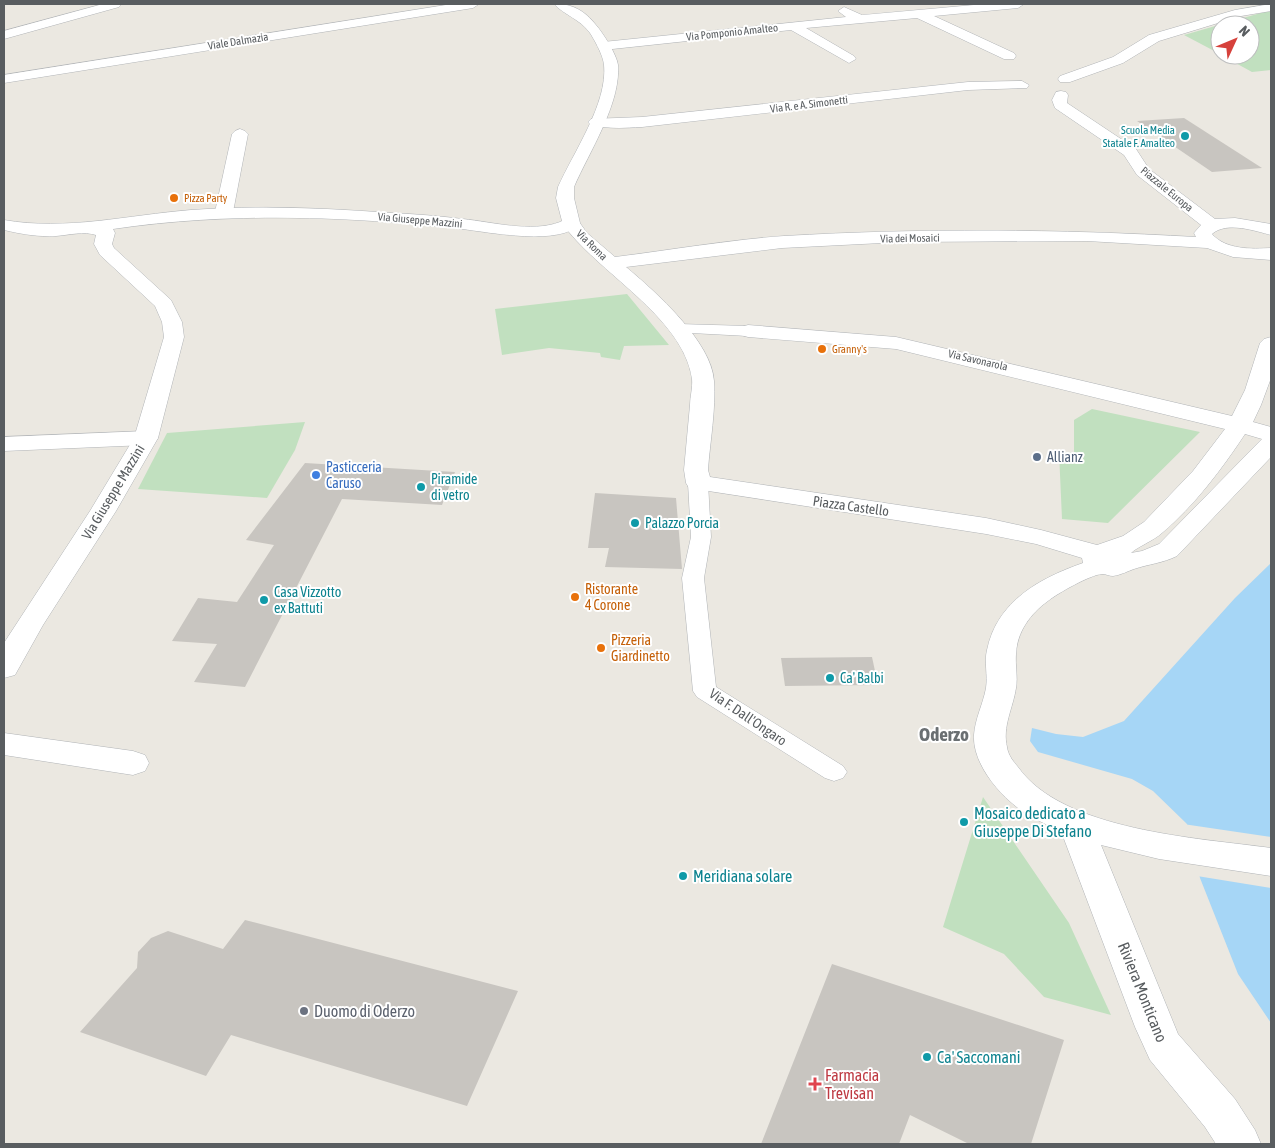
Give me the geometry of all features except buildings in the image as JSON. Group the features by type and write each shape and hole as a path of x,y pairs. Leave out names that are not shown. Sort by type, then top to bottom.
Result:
{"street":[{"path":"4,35 115,4"},
{"name":"Viale Dalmazia","path":"4,79 473,4"},
{"name":"Via Roma","path":"560,4 581,16 599,35 611,64 610,86 596,122 566,187 565,198 571,223 587,243 645,293 678,328 697,358 703,380 696,470 698,483"},
{"path":"830,4 860,19"},
{"name":"Via Pomponio Amalteo","path":"603,46 1018,4"},
{"path":"1050,89 1065,79 1124,58 1154,38 1239,13 1271,7"},
{"name":"Via Pomponio Amalteo","path":"919,14 1009,56"},
{"path":"793,26 849,59"},
{"path":"1046,77 1065,79"},
{"name":"Via R. e A. Simonetti","path":"596,122 617,124 642,122 968,86 1050,89"},
{"name":"Piazzale Europa","path":"1050,89 1060,104 1130,152 1143,172 1211,234 1219,247 1244,254 1271,254"},
{"path":"224,212 240,134"},
{"name":"Via Giuseppe Mazzini","path":"4,668 29,625 103,511 146,438 174,337 172,322 164,304 107,251 98,232 159,219 224,212 319,212 450,222 526,231 587,243"},
{"name":"Via Giuseppe Mazzini","path":"526,231 556,229 571,223"},
{"path":"1211,234 1234,223 1271,230"},
{"path":"4,224 32,231 98,232"},
{"name":"Via dei Mosaici","path":"611,262 782,242 902,237 1211,234"},
{"path":"1244,254 1271,273"},
{"name":"Via Savonarola","path":"678,328 748,331 887,342 915,347 1243,419 1271,434"},
{"path":"1271,343 1250,406 1231,438 1194,484 1156,525 1107,558 1035,595 1011,619 1001,650 1002,685 990,720 990,742 994,758 1018,791 1043,808 1075,823 1105,833 1143,842 1271,862"},
{"path":"1243,419 1271,420"},
{"path":"4,444 146,438"},
{"path":"1107,558 1142,561 1168,550 1271,443"},
{"name":"Piazza Castello","path":"698,483 989,525 1062,542 1107,558"},
{"name":"Via F. Dall'Ongaro","path":"698,483 701,538 693,578 706,691 834,772"},
{"path":"4,744 133,763"},
{"path":"4,758 36,750"},
{"name":"Riviera Monticano","path":"1075,823 1164,1047 1220,1113 1240,1144"}],"green space":[{"path":"1271,10 1271,70 1252,72 1239,65 1260,65 1260,15 1254,15"},
{"path":"1210,28 1210,49 1184,35"},
{"path":"627,294 669,345 624,346 620,360 601,357 600,353 549,348 502,355 495,309"},
{"path":"1092,409 1200,432 1108,523 1062,519 1059,452 1074,453 1074,420"},
{"path":"305,422 295,450 267,498 138,489 167,433"},
{"path":"983,797 1069,923 1111,1015 1044,997 1004,954 943,927"}],"water":[{"path":"1271,563 1271,1023 1238,974 1200,878 1187,824 1153,791 1132,779 1038,752 1030,741 1032,728 1056,734 1083,737 1124,721 1235,598"}],"pier":[{"path":"1183,824 1271,837 1271,888 1197,876"}],"place":[{"name":"Scuola Media Statale F. Amalteo","path":"1185,136"},
{"name":"Pizza Party","path":"174,198"},
{"name":"Granny's","path":"822,349"},
{"name":"Allianz","path":"1037,457"},
{"name":"Pasticceria Caruso","path":"316,475"},
{"name":"Piramide di vetro","path":"421,487"},
{"name":"Palazzo Porcia","path":"635,523"},
{"name":"Ristorante 4 Corone","path":"575,597"},
{"name":"Casa Vizzotto ex Battuti","path":"264,600"},
{"name":"Pizzeria Giardinetto","path":"601,648"},
{"name":"Ca' Balbi","path":"830,678"},
{"name":"Mosaico dedicato a Giuseppe Di Stefano","path":"964,822"},
{"name":"Meridiana solare","path":"683,876"},
{"name":"Duomo di Oderzo","path":"304,1011"},
{"name":"Ca' Saccomani","path":"927,1057"},
{"name":"Farmacia Trevisan","path":"815,1084"}],"district":[{"name":"Oderzo","path":"944,734"}]}
